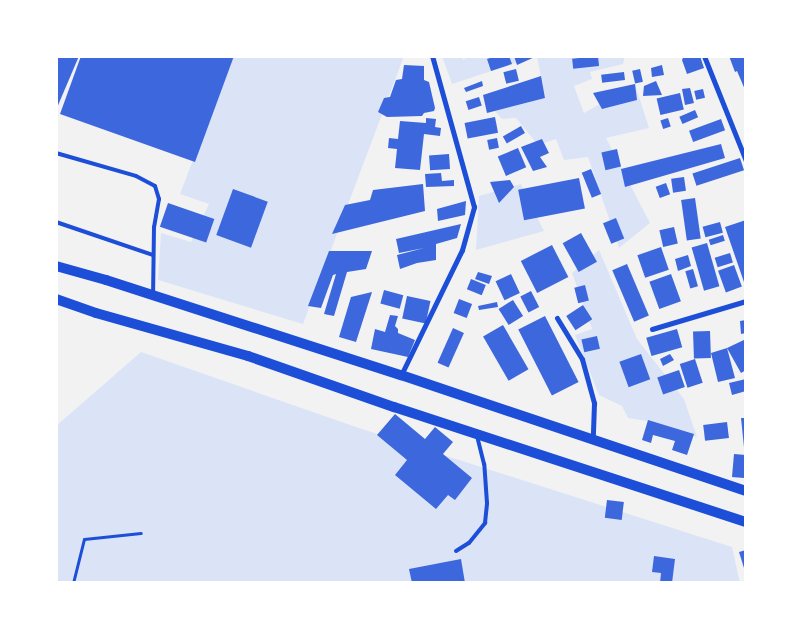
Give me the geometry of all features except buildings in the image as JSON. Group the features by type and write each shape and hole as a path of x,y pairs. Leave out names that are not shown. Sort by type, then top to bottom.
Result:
{"main road":[{"path":"56,266 153,295 401,375 746,491"},
{"path":"56,299 102,315 248,356 477,434 746,522"}],"street":[{"path":"401,375 462,250 474,207 432,56"},
{"path":"704,56 746,161"},
{"path":"652,329 746,301"},
{"path":"558,318 582,360 594,403 594,440"}],"lane":[{"path":"56,153 136,176 155,186 159,199 154,227 153,295"},
{"path":"56,222 153,255"},
{"path":"456,551 469,543 484,523 487,503 484,464 477,434"}],"path":[{"path":"73,583 84,539 141,533"}],"shaded area":[{"path":"233,56 404,56 303,324 158,280 161,233 191,242 209,204 180,194"},
{"path":"442,56 462,56 463,60 469,56 537,56 452,84"},
{"path":"537,56 625,56 623,64 590,72 592,79 574,86 584,113 635,84 649,128 606,138 650,223 619,248 588,157 564,160 556,139 538,145 516,118 502,119 495,111 545,98"},
{"path":"521,184 544,231 476,250 479,196"},
{"path":"599,250 637,339 684,399 697,437 653,422 628,418 622,406 599,395 575,335 592,329 572,273"},
{"path":"141,352 356,427 732,547 740,583 56,583 56,426"}]}
